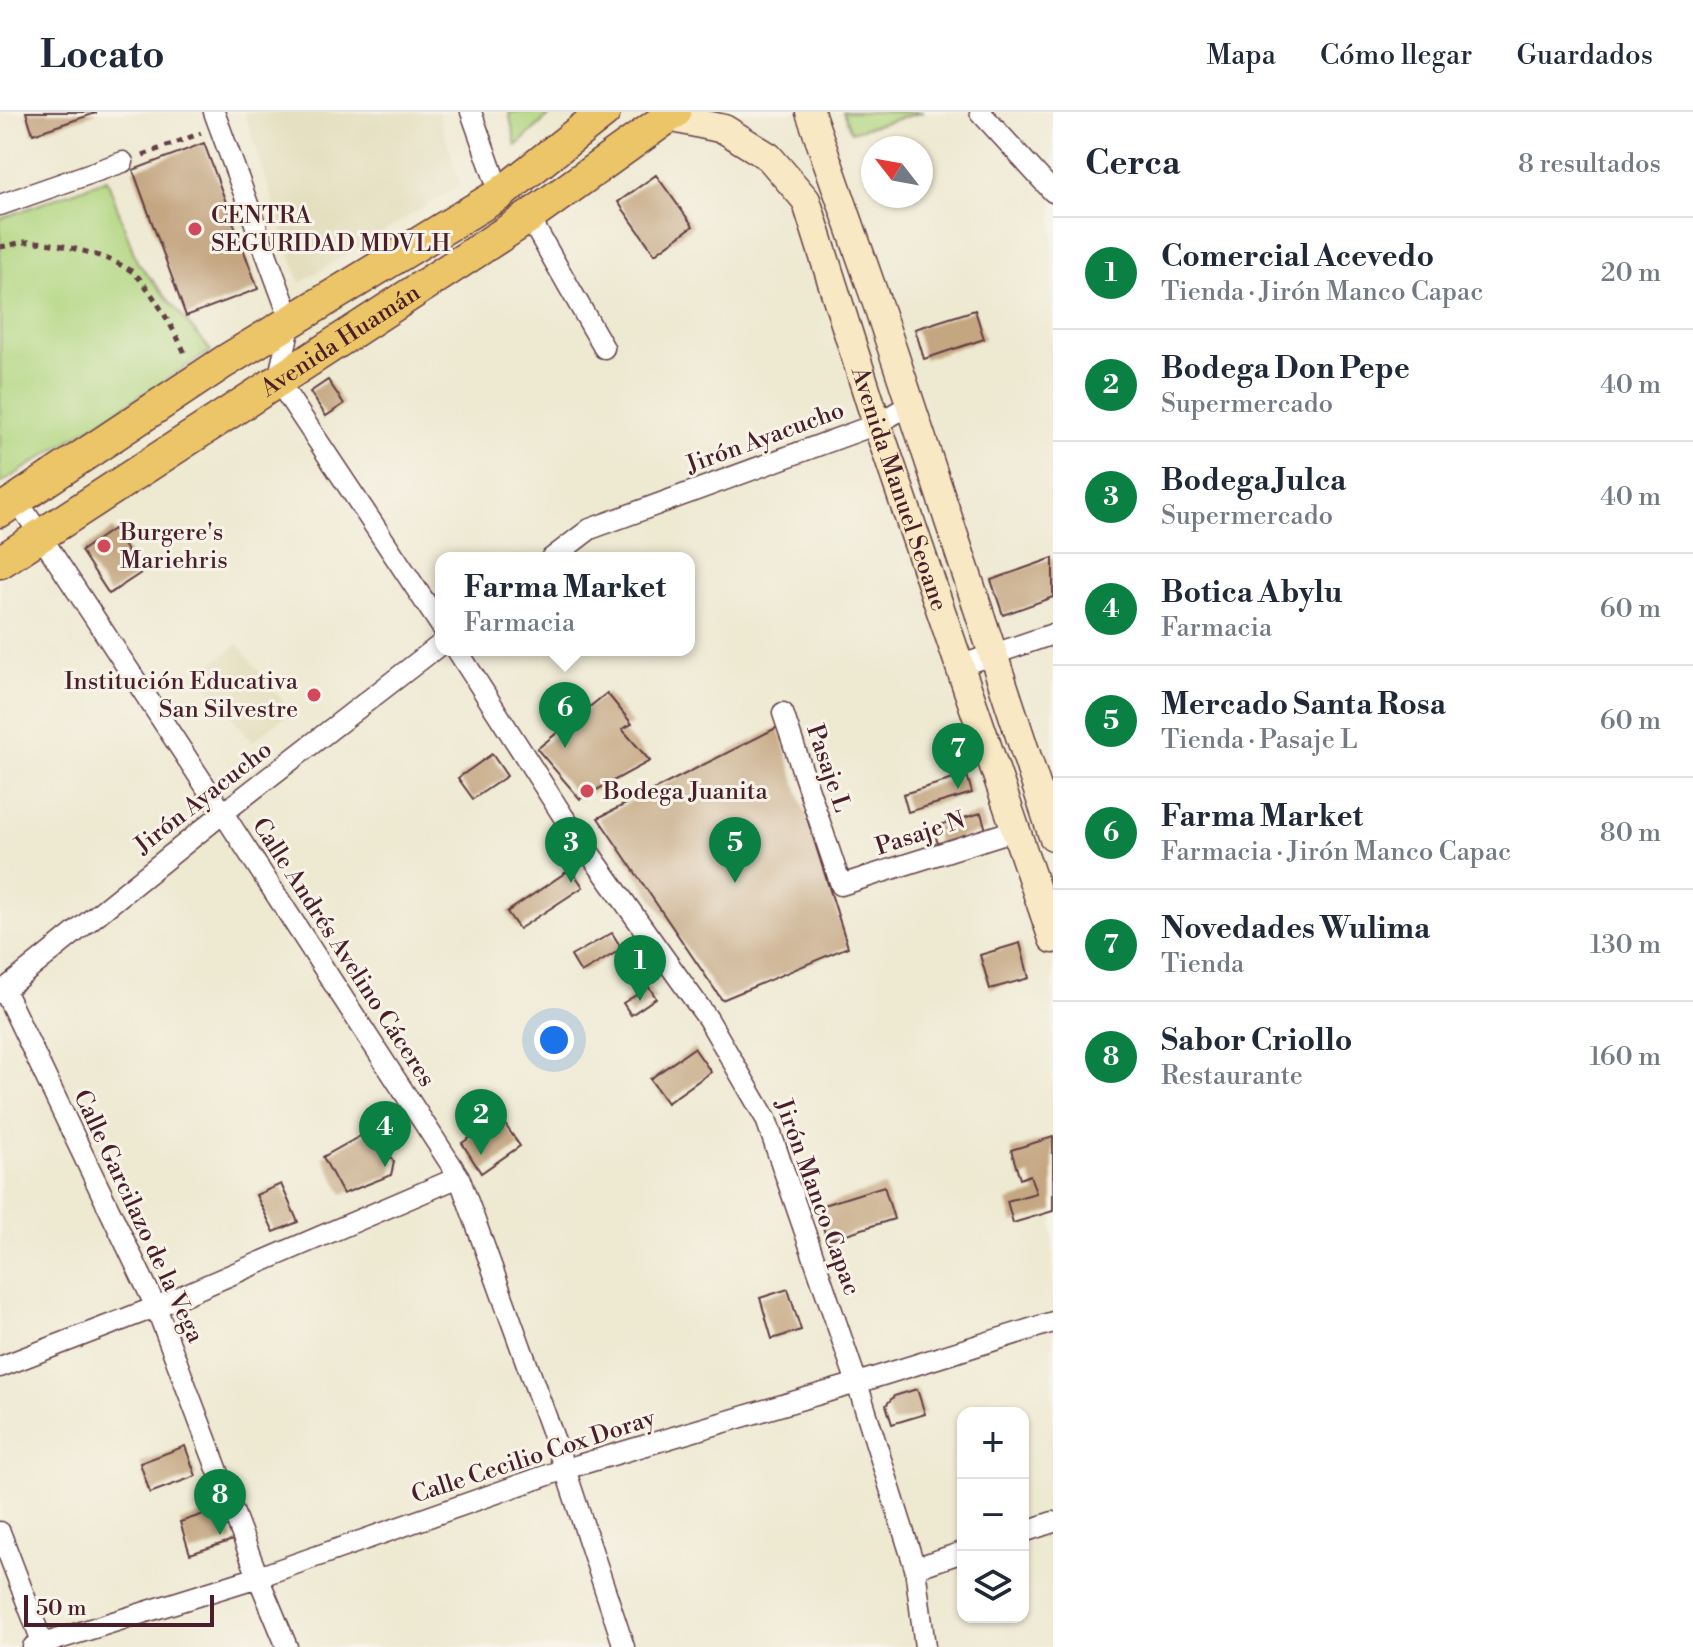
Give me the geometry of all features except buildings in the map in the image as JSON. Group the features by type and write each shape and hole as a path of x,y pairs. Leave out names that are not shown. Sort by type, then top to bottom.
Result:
{"main road":[{"name":"Avenida Huamán","path":"8,505 224,362 500,194 604,112"},
{"name":"Avenida Huamán","path":"0,562 529,217 670,114"}],"street":[{"path":"471,112 500,194"},
{"name":"Avenida Manuel Seoane","path":"810,112 911,404 1053,836"},
{"path":"980,112 1053,192"},
{"name":"Avenida Manuel Seoane","path":"670,114 724,129 769,157 806,200 877,424 1052,936"},
{"path":"216,119 291,321 278,381 435,617"},
{"path":"0,205 123,162"},
{"path":"529,217 604,348"},
{"path":"847,325 879,309"},
{"name":"Jirón Ayacucho","path":"560,552 590,529 877,424 911,404"},
{"name":"Calle Andrés Avelino Cáceres","path":"8,505 39,536 459,1177 565,1469 624,1647"},
{"path":"959,666 1053,634"},
{"name":"Jirón Ayacucho","path":"2,992 223,813 435,649"},
{"name":"Jirón Manco Capac","path":"461,656 563,816 708,1019 766,1119 857,1383 915,1568 925,1647"},
{"name":"Pasaje L","path":"783,713 841,885"},
{"name":"Pasaje N","path":"841,885 1015,830"},
{"name":"Calle Garcilazo de la Vega","path":"2,992 156,1307 287,1647"},
{"path":"0,1367 156,1307 459,1177"},
{"name":"Calle Cecilio Cox Doray","path":"40,1646 258,1577 565,1469 1053,1322"},
{"path":"1029,1530 1053,1522"},
{"path":"0,1532 40,1646"},
{"path":"915,1568 957,1554"}],"path":[{"path":"123,162 216,119"},
{"path":"0,247 26,242 84,250 128,268 138,277 164,315 188,360"}],"shaded area":[{"path":"244,112 438,112 460,185 300,283"},
{"path":"238,644 291,712 252,742 199,674"}],"green space":[{"path":"509,112 553,112 516,146"},
{"path":"843,112 923,112 851,132"},
{"path":"107,179 137,262 211,351 0,484 0,219"}],"place":[{"name":"CENTRA SEGURIDAD MDVLH","path":"195,229"},
{"name":"Burgere's Mariehris","path":"104,546"},
{"name":"Institución Educativa San Silvestre","path":"314,695"},
{"name":"Farma Market","path":"565,748"},
{"name":"Novedades Wulima","path":"958,789"},
{"name":"Bodega Juanita","path":"587,791"},
{"name":"Bodega Julca","path":"571,883"},
{"name":"Mercado Santa Rosa","path":"735,883"},
{"name":"Comercial Acevedo","path":"640,1001"},
{"name":"Bodega Don Pepe","path":"481,1155"},
{"name":"Botica Abylu","path":"385,1167"},
{"name":"Sabor Criollo","path":"220,1535"}]}
